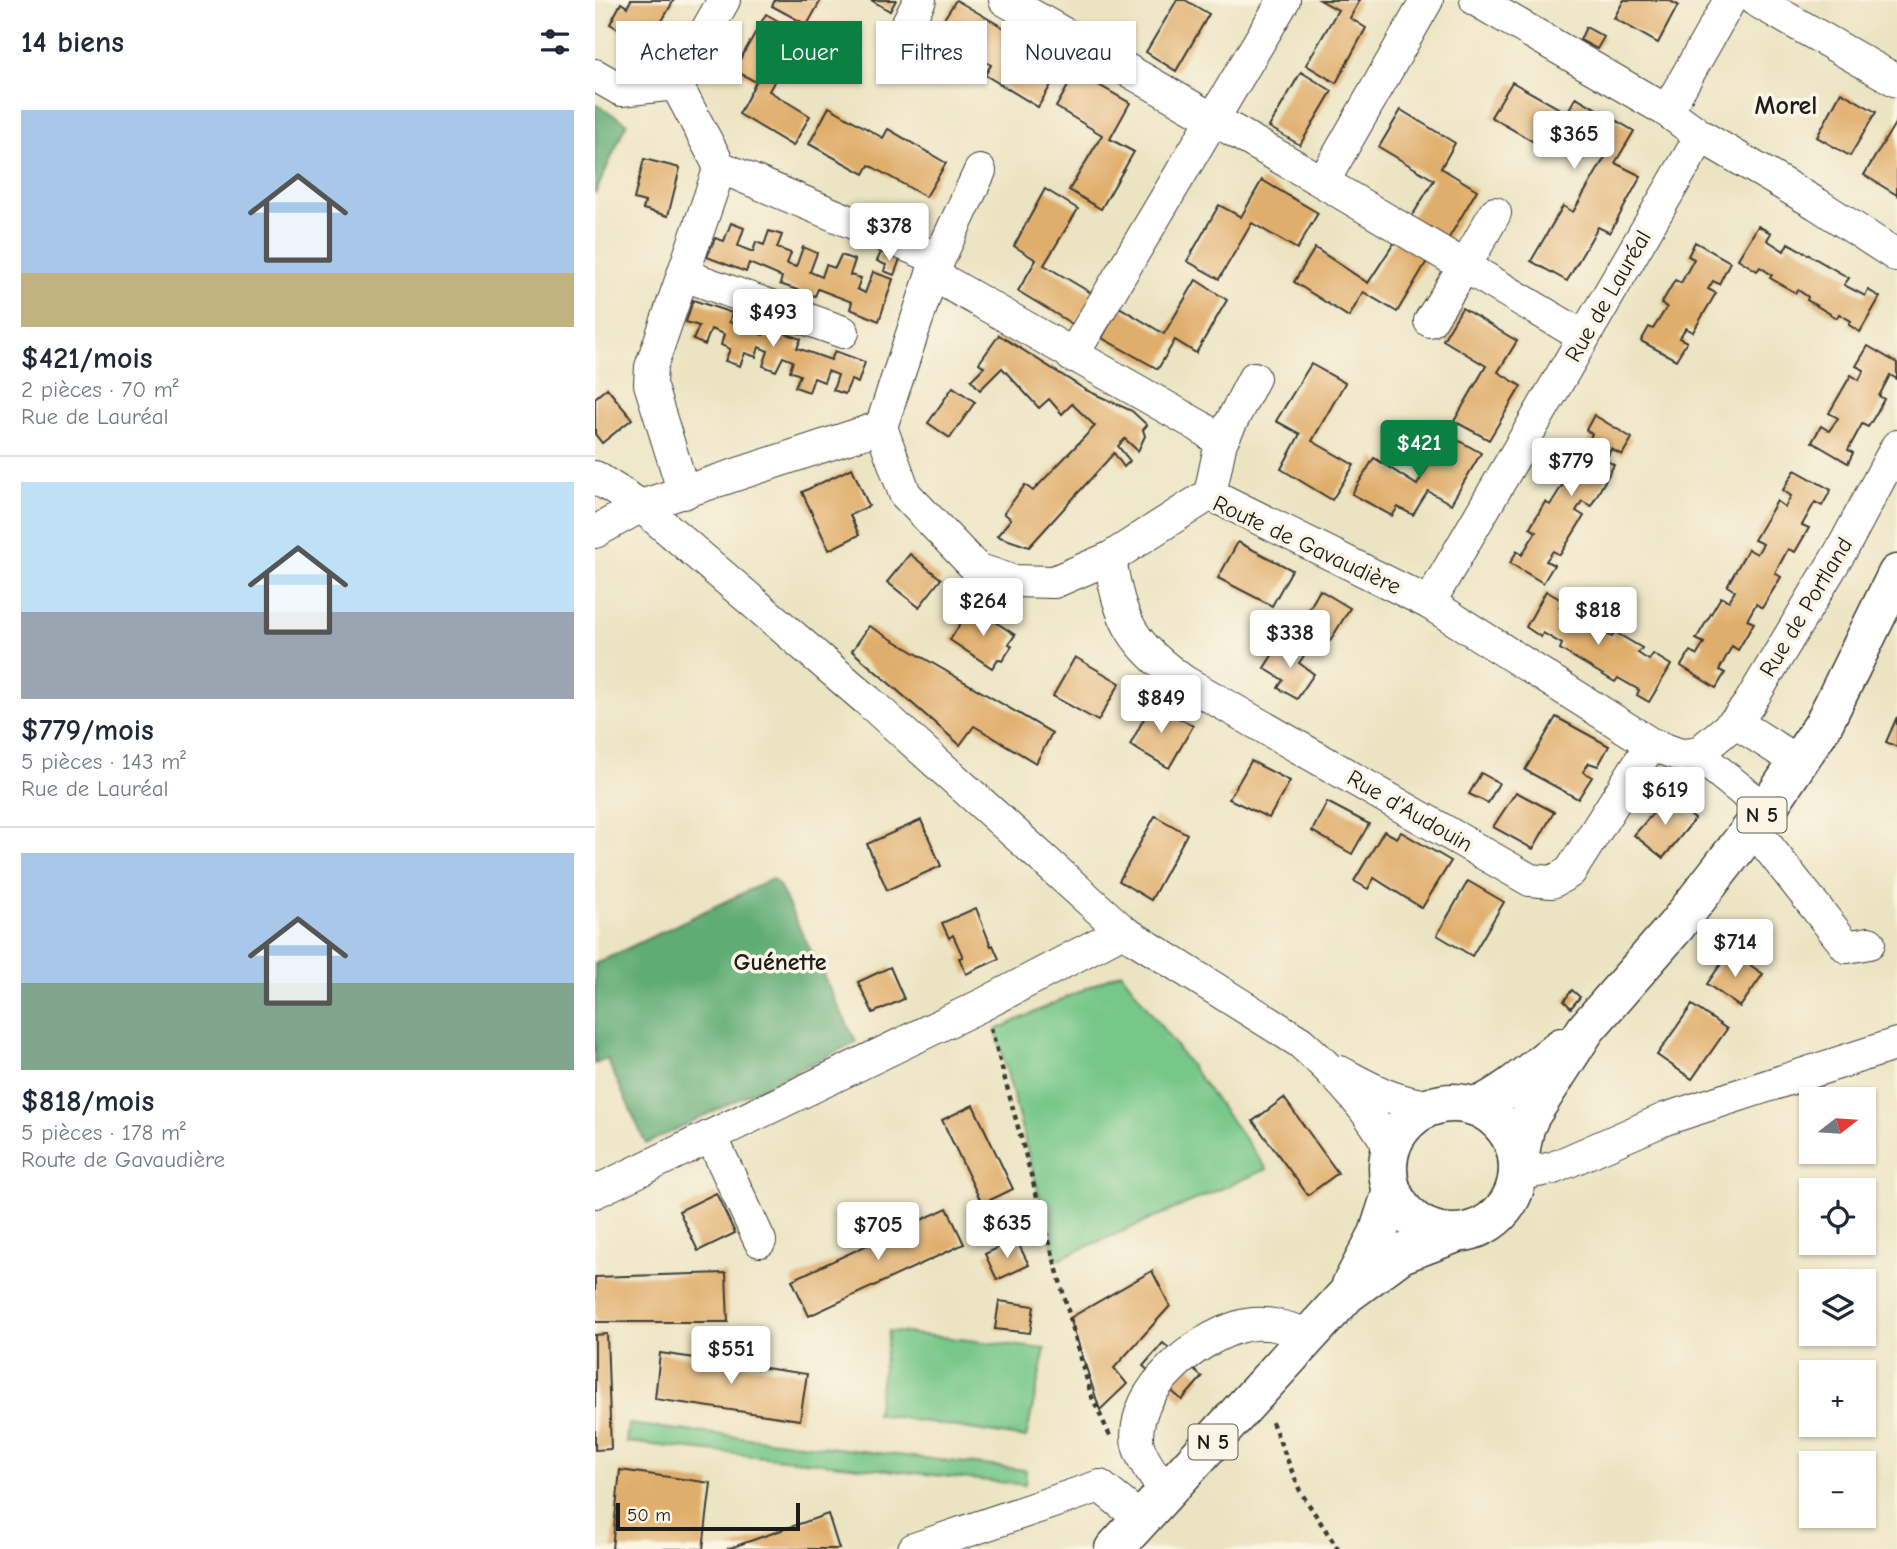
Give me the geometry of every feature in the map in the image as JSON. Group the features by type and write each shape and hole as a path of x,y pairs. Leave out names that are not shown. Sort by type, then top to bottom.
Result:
{"main road":[{"name":"N 5","path":"1114,1549 1347,1294 1401,1254 1454,1234 1475,1230 1494,1220 1508,1204 1516,1184 1525,1128 1531,1115 1586,1029 1676,926 1759,819 1798,762 1823,724 1897,574"},
{"name":"N 5","path":"1477,1107 1513,1087 1586,1029"},
{"path":"1391,1150 1406,1123 1432,1106 1447,1103 1477,1107 1490,1114 1505,1129 1515,1149 1518,1169"},
{"name":"N 5","path":"1347,1294 1378,1234 1392,1191 1388,1170 1391,1150"},
{"path":"1392,1191 1402,1209 1416,1222 1434,1231 1454,1234"}],"street":[{"path":"712,21 724,0"},
{"path":"909,21 921,0"},
{"path":"1005,0 1323,182 1584,337"},
{"path":"1072,356 1284,0"},
{"path":"1323,182 1427,0"},
{"path":"1476,0 1667,111 1701,136 1817,204 1897,256"},
{"path":"1667,111 1730,0"},
{"path":"1755,0 1897,82"},
{"path":"595,75 621,90 677,84 720,167 936,266 1072,356 1199,426 1220,442"},
{"name":"Rue de Lauréal","path":"1429,603 1701,136"},
{"path":"684,494 650,384 651,367 720,167"},
{"path":"595,532 641,506 881,427 936,266 980,172"},
{"path":"1430,321 1495,213"},
{"path":"684,275 843,332"},
{"path":"1210,494 1220,442 1254,379"},
{"name":"Route de Gavaudière","path":"881,427 905,494 977,569 1012,580 1054,582 1110,558 1210,494 1429,603 1651,744 1680,755 1697,754"},
{"name":"Rue de Portland","path":"1697,754 1735,722 1749,704 1845,544 1897,446"},
{"path":"595,477 641,506 867,699 1123,931 1300,1042 1326,1065 1374,1121 1391,1150"},
{"name":"Rue d'Audouin","path":"1110,558 1116,597 1132,633 1154,660 1185,682 1530,880 1552,882 1570,872 1651,744"},
{"path":"1735,722 1798,762"},
{"path":"1697,754 1759,819 1847,947 1869,943"},
{"path":"595,1192 984,1004 1123,931"},
{"path":"1518,1169 1553,1168 1665,1119 1897,1044"},
{"path":"1326,1065 1389,1097 1408,1104 1432,1106"},
{"path":"711,1136 760,1241"},
{"path":"1154,1506 1147,1467 1136,1437 1150,1394 1164,1374 1187,1354 1238,1327 1275,1324 1311,1336"},
{"path":"914,1549 1100,1486 1154,1506"}],"path":[{"path":"984,1004 1091,1395 1112,1440 1125,1454 1143,1455"},
{"path":"1259,1392 1300,1491 1338,1549"}],"green space":[{"path":"595,104 627,123 595,194"},
{"path":"772,879 779,886 856,1042 646,1144 607,1059 595,1064 595,964"},
{"path":"1121,972 1267,1169 1056,1260 996,1030"},
{"path":"889,1331 1045,1349 1026,1438 876,1414"},
{"path":"628,1424 1026,1470 1025,1485 626,1442"}],"building":[{"path":"631,0 674,0 662,21 616,21 616,28 610,24 621,3 627,7"},
{"path":"775,0 821,0 809,21 800,21 772,6"},
{"path":"871,0 896,0 890,11"},
{"path":"956,0 1001,26 1001,84 1052,84 1038,107 987,76 991,65 987,63 987,21 943,21"},
{"path":"1177,0 1185,0 1209,14 1176,71 1146,52"},
{"path":"1320,0 1360,0 1350,18 1366,28 1336,83 1306,65 1338,10"},
{"path":"1624,0 1668,0 1678,5 1658,43 1614,18"},
{"path":"766,14 778,21 762,21"},
{"path":"1586,27 1604,37 1597,49 1580,40"},
{"path":"756,32 756,82 742,74 742,56"},
{"path":"1301,72 1332,91 1300,145 1269,127"},
{"path":"756,82 773,84 769,91 810,116 793,146 739,114"},
{"path":"1512,82 1567,113 1576,97 1634,131 1615,163 1641,176 1610,233 1598,227 1567,281 1531,261 1563,206 1573,212 1605,157 1557,129 1546,149 1491,117"},
{"path":"1069,84 1097,84 1130,103 1110,139 1134,152 1101,209 1069,190 1102,135 1056,107"},
{"path":"1841,92 1876,112 1850,156 1817,137"},
{"path":"829,107 883,138 888,129 946,163 926,197 869,165 864,174 809,144"},
{"path":"1401,110 1455,143 1441,168 1477,190 1443,248 1406,226 1434,180 1379,147"},
{"path":"1897,120 1897,195 1864,175"},
{"path":"644,159 680,168 668,216 643,209 645,202 634,199"},
{"path":"1262,180 1318,213 1297,249 1252,223 1219,279 1187,261 1219,205 1241,217"},
{"path":"1045,189 1078,209 1044,265 1093,294 1074,325 1018,291 1036,260 1014,246"},
{"path":"731,223 744,228 738,246 753,252 756,242 764,245 769,231 782,235 777,248 791,253 787,264 796,267 803,247 817,253 810,272 822,277 826,265 835,268 841,255 855,260 850,275 861,278 857,289 865,293 873,272 893,279 879,321 850,309 852,302 818,289 815,296 780,284 782,277 749,263 746,272 707,257 715,238 724,241"},
{"path":"1758,226 1771,233 1767,240 1784,251 1788,243 1849,278 1844,285 1865,296 1868,290 1880,297 1860,332 1849,325 1851,321 1839,314 1837,318 1807,300 1808,297 1798,290 1796,293 1770,278 1772,275 1760,267 1757,271 1738,259"},
{"path":"1398,237 1430,256 1397,312 1363,292 1349,317 1294,282 1315,248 1368,283"},
{"path":"1695,242 1730,262 1719,284 1713,281 1708,289 1716,293 1693,332 1686,328 1679,338 1687,342 1676,360 1641,341 1649,327 1653,329 1667,307 1661,304 1675,280 1681,283 1694,259 1688,256"},
{"path":"881,252 900,259 894,275 884,271 886,265 877,261"},
{"path":"1196,280 1227,300 1196,353 1175,340 1158,369 1102,338 1119,307 1164,334"},
{"path":"693,300 732,313 729,322 763,335 766,326 801,339 797,348 831,360 835,351 865,362 858,383 851,380 845,394 833,390 838,375 828,371 824,382 814,378 809,392 795,387 800,375 790,371 793,361 783,357 776,371 763,366 768,351 759,347 756,357 745,353 740,366 725,361 730,349 721,345 724,334 711,329 705,345 693,340 699,326 686,322"},
{"path":"1462,308 1517,341 1498,372 1521,386 1489,440 1454,421 1486,366 1443,340"},
{"path":"999,335 1086,390 1132,411 1147,425 1143,430 1145,436 1138,451 1125,439 1118,446 1130,461 1124,467 1114,453 1029,547 997,536 1011,519 1004,513 1025,485 1033,491 1095,426 1072,404 1062,414 1049,399 1039,408 1002,368 980,390 971,380 984,367 979,363"},
{"path":"1868,346 1897,363 1897,379 1890,375 1879,396 1884,399 1876,414 1868,427 1862,424 1848,450 1853,453 1848,463 1812,442 1821,426 1829,431 1838,418 1829,413 1851,375 1859,380 1864,370 1856,366"},
{"path":"1311,364 1345,383 1312,441 1354,465 1332,500 1281,469 1300,434 1276,421"},
{"path":"953,387 975,402 950,438 928,423"},
{"path":"607,388 632,419 602,443 595,434 595,398"},
{"path":"1594,415 1632,438 1622,455 1611,449 1606,460 1614,465 1591,506 1582,501 1576,511 1584,516 1560,555 1553,551 1546,561 1554,565 1543,583 1510,563 1517,551 1522,555 1536,532 1530,528 1545,502 1550,505 1563,484 1557,480 1574,451 1580,454 1588,442 1592,434 1586,430"},
{"path":"1447,434 1481,453 1451,504 1428,491 1413,515 1398,507 1392,516 1352,494 1374,458 1417,485"},
{"path":"852,468 869,506 850,515 859,535 829,550 802,492"},
{"path":"1795,470 1831,490 1822,506 1815,502 1802,525 1809,528 1795,552 1788,549 1775,573 1781,577 1762,608 1756,604 1747,620 1754,623 1738,650 1732,646 1719,670 1725,673 1716,688 1681,666 1690,651 1697,655 1704,643 1696,639 1721,597 1729,601 1735,591 1727,586 1748,549 1757,554 1763,544 1754,540 1777,501 1785,507 1791,496 1783,490"},
{"path":"1238,542 1292,570 1272,606 1218,578"},
{"path":"910,554 941,579 919,607 887,582"},
{"path":"1320,590 1350,608 1330,641 1300,625"},
{"path":"1546,591 1563,601 1559,607 1571,614 1575,608 1601,623 1598,629 1604,633 1612,637 1615,632 1642,648 1638,653 1649,660 1653,654 1671,665 1649,702 1637,695 1639,690 1618,678 1615,682 1560,649 1562,644 1543,633 1541,637 1526,627"},
{"path":"972,606 1015,635 1009,644 1012,646 1002,661 998,659 992,668 950,640"},
{"path":"869,626 1052,733 1036,763 974,726 960,745 852,651"},
{"path":"1294,643 1307,651 1299,663 1314,674 1297,699 1278,688 1283,680 1264,668 1278,646 1288,652"},
{"path":"1075,657 1120,683 1098,721 1053,696"},
{"path":"1152,703 1193,726 1169,768 1130,745"},
{"path":"1556,717 1609,746 1598,766 1589,763 1583,772 1592,777 1578,799 1525,770"},
{"path":"1897,717 1897,747 1886,742"},
{"path":"1251,761 1290,781 1269,818 1229,799"},
{"path":"1481,773 1499,783 1488,803 1469,794"},
{"path":"1516,792 1554,812 1533,849 1493,827"},
{"path":"1667,797 1695,819 1663,858 1634,835"},
{"path":"1327,802 1369,824 1352,854 1312,831"},
{"path":"1155,816 1187,834 1151,900 1119,881"},
{"path":"921,820 941,866 887,890 867,844"},
{"path":"1384,831 1397,838 1401,832 1451,861 1422,908 1374,878 1368,889 1354,881"},
{"path":"1468,881 1504,902 1472,956 1437,935"},
{"path":"976,908 999,959 966,974 959,958 963,957 953,935 949,938 942,923"},
{"path":"1730,951 1763,974 1740,1007 1707,984"},
{"path":"890,967 904,999 873,1013 858,982"},
{"path":"1572,990 1580,997 1571,1008 1564,1001"},
{"path":"1692,1005 1727,1029 1692,1079 1657,1055"},
{"path":"1284,1098 1338,1173 1308,1195 1253,1121"},
{"path":"973,1105 1013,1189 982,1204 942,1120"},
{"path":"716,1193 735,1233 698,1251 679,1211"},
{"path":"947,1208 964,1244 809,1316 792,1280"},
{"path":"1016,1239 1029,1265 997,1280 985,1254"},
{"path":"1152,1271 1170,1306 1114,1368 1127,1384 1100,1410 1070,1318"},
{"path":"726,1273 728,1322 595,1322 595,1277"},
{"path":"999,1301 1034,1306 1030,1333 995,1329"},
{"path":"607,1334 611,1449 595,1450 595,1335"},
{"path":"1163,1343 1202,1377 1182,1400 1143,1366"},
{"path":"660,1353 807,1374 800,1420 655,1399"},
{"path":"620,1470 711,1483 703,1549 612,1549"},
{"path":"828,1514 839,1549 727,1549"}],"district":[{"name":"Morel","path":"1786,106"},
{"name":"Guénette","path":"780,962"}]}
